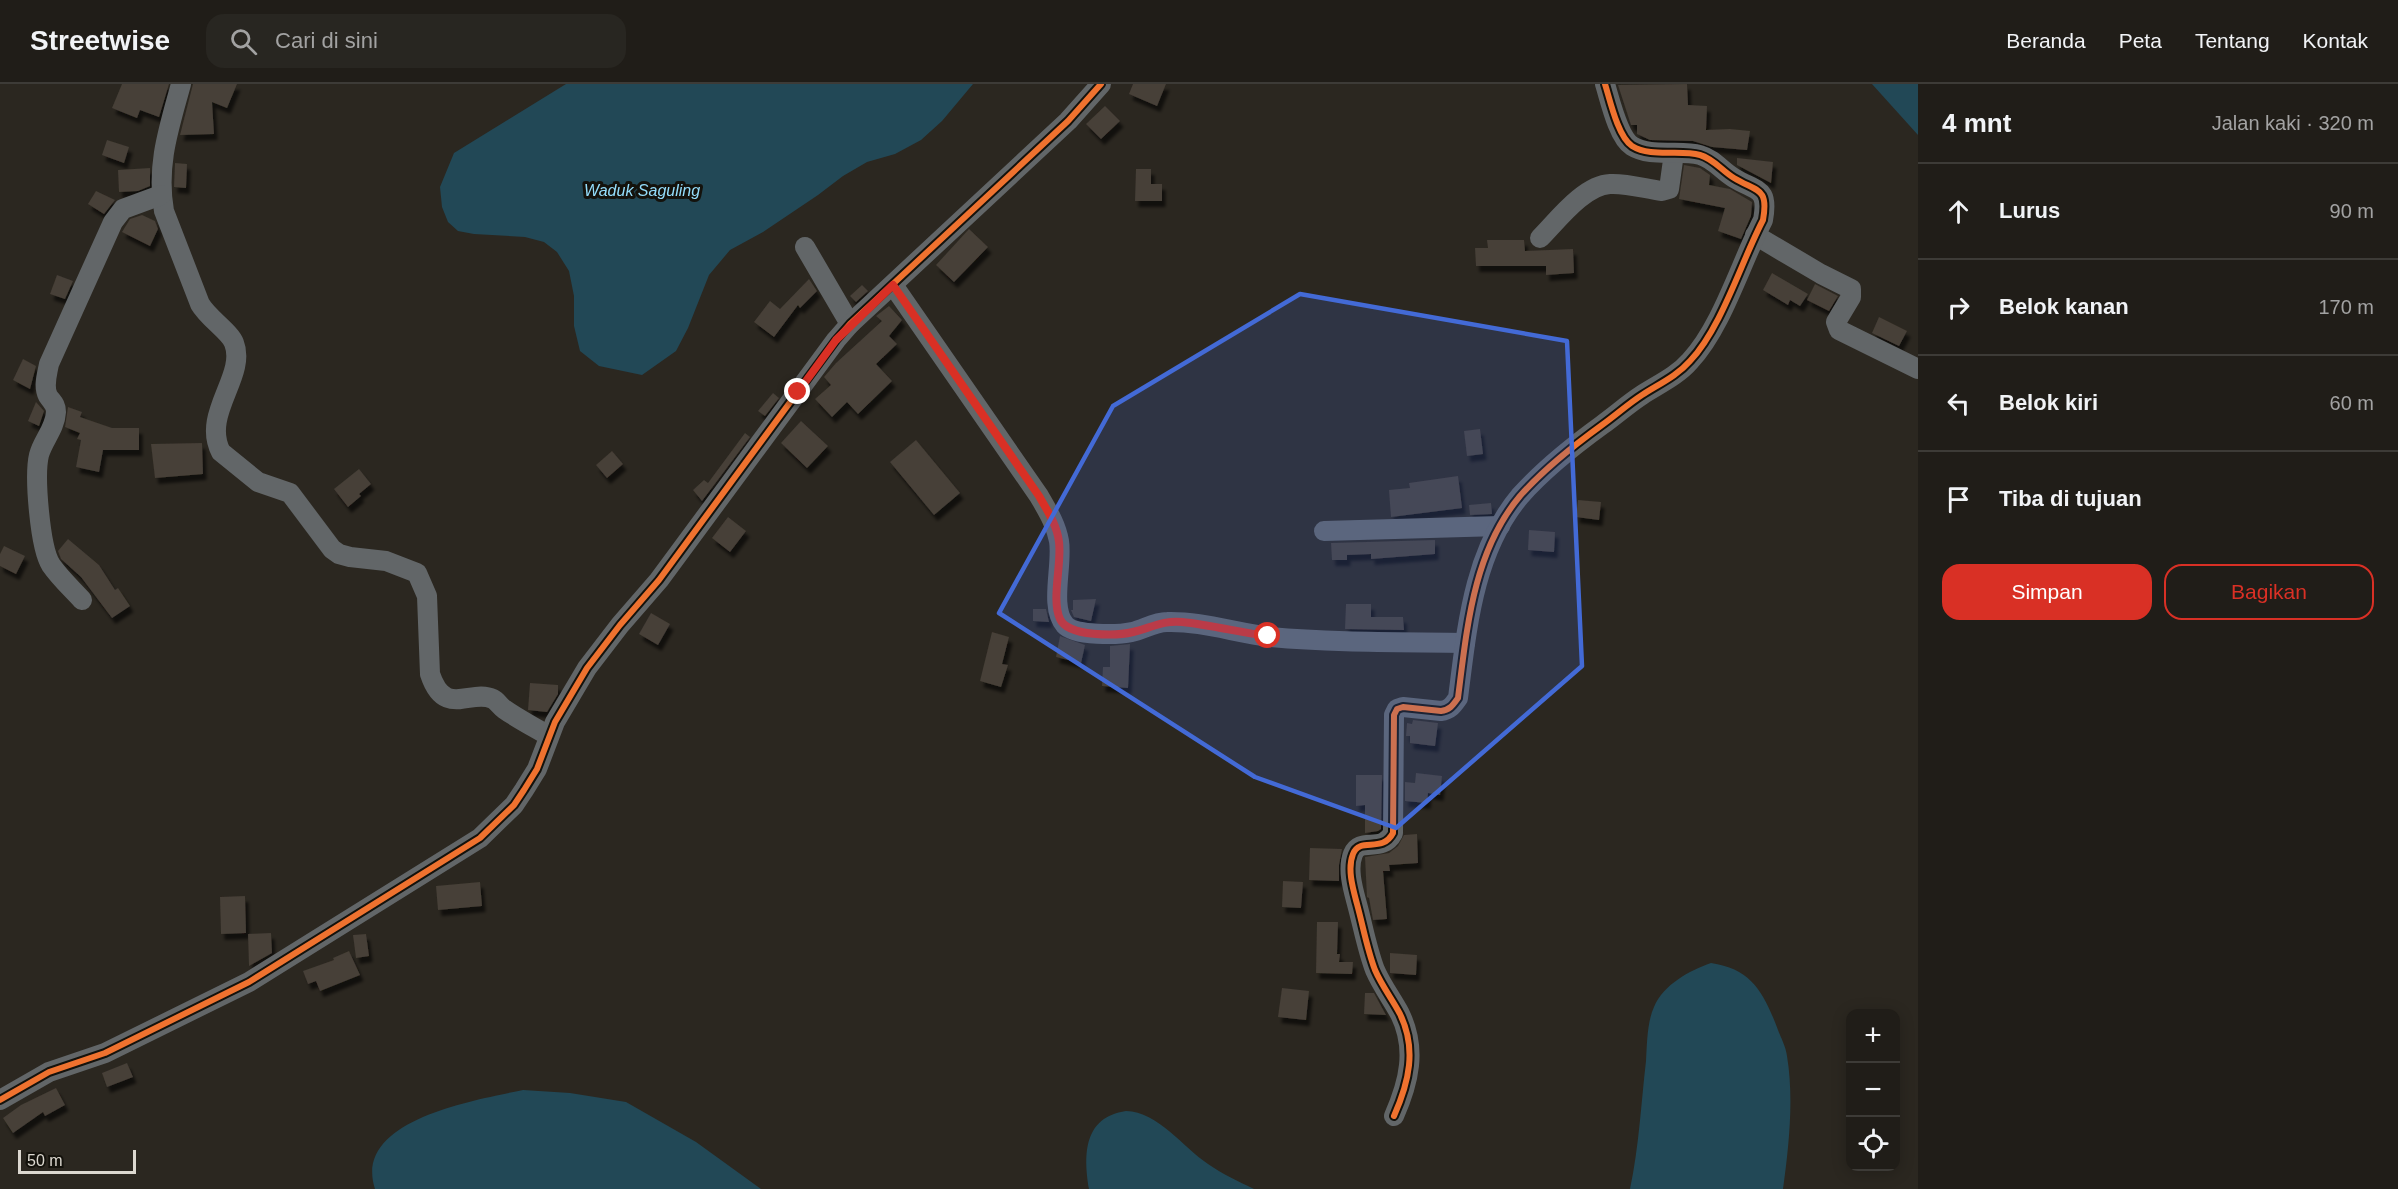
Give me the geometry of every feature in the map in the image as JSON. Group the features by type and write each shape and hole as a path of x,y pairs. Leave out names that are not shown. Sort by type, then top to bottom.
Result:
{"street":[{"path":"181,84 162,156 161,195 164,211 200,304 209,318 231,336 235,345 233,371 215,427 217,445 221,452 258,482 291,493 332,549 339,554 386,561 417,573 427,596 430,674 434,685 440,692 452,699 463,700 479,696 492,699 502,708 549,736"},
{"path":"0,1100 49,1072 105,1053 249,982 467,847 514,805 537,769 549,736 587,668 659,580 823,357 850,324 1068,121 1101,84"},
{"path":"1394,1116 1406,1090 1410,1064 1409,1042 1401,1017 1375,970 1354,894 1350,870 1352,855 1356,848 1366,845 1382,845 1393,833 1394,716 1397,709 1403,707 1447,711 1453,706 1458,698 1469,614 1479,575 1489,547 1500,526 1519,497 1573,446 1640,396 1677,374 1692,359 1710,334 1763,220 1766,205 1764,195 1757,188 1735,179 1713,161 1701,155 1633,147 1624,138 1605,84"},
{"path":"1540,238 1581,198 1598,187 1611,184 1662,191 1669,189 1674,153"},
{"path":"82,600 51,565 45,553 41,532 39,455 53,426 56,413 56,405 47,395 45,381 49,364 113,222 123,209 161,195"},
{"path":"1755,235 1851,289 1851,297 1836,322 1839,330 1918,369"},
{"path":"805,247 850,324"},
{"path":"893,285 1039,496 1053,520 1059,541 1057,603 1060,619 1068,628 1082,632 1114,634 1133,632 1162,622 1181,622 1268,636 1331,641 1466,643"},
{"path":"1324,531 1500,526"}],"highlighted area":[{"path":"1300,294 1567,341 1582,666 1396,828 1255,777 999,613 1113,406"}],"water":[{"name":"Waduk Saguling","path":"566,84 973,84 942,121 921,140 895,154 867,162 763,232 730,250 709,275 688,328 676,351 642,375 599,366 580,351 574,326 574,296 569,271 557,252 544,242 525,237 458,231 448,222 442,207 440,187 454,153"},
{"path":"1872,84 1918,84 1918,135"},
{"path":"1711,963 1737,971 1755,985 1773,1017 1786,1049 1790,1105 1789,1139 1783,1189 1630,1189 1638,1141 1648,1034 1654,1007 1671,985 1686,974"},
{"path":"523,1090 570,1093 626,1102 696,1142 761,1189 375,1189 373,1165 382,1145 400,1130 423,1117 450,1107"},
{"path":"1126,1111 1149,1117 1208,1164 1254,1189 1089,1189 1087,1151 1094,1129 1112,1115"}],"building":[{"path":"122,84 169,84 159,117 140,110 137,118 112,108"},
{"path":"193,84 237,84 227,108 212,102 214,134 180,135"},
{"path":"1133,84 1166,84 1157,106 1129,94"},
{"path":"1687,84 1688,105 1707,106 1706,130 1750,131 1747,150 1712,147 1693,141 1650,140 1637,134 1637,125 1631,125 1618,85"},
{"path":"1105,106 1120,121 1101,139 1086,124"},
{"path":"107,140 129,147 124,163 102,155"},
{"path":"1737,158 1773,162 1771,183 1737,165"},
{"path":"175,163 187,164 186,188 174,187"},
{"path":"1684,165 1700,168 1710,175 1709,185 1730,189 1752,202 1751,216 1741,239 1718,231 1725,208 1679,199"},
{"path":"150,168 150,186 138,191 119,192 118,170"},
{"path":"1136,169 1151,169 1151,184 1162,184 1162,201 1135,201"},
{"path":"96,191 115,200 104,214 88,204"},
{"path":"142,215 155,221 158,229 150,246 122,232 130,219"},
{"path":"969,229 988,247 954,282 936,265"},
{"path":"1487,240 1524,240 1525,251 1573,249 1574,273 1546,275 1546,266 1476,266 1475,248 1488,248"},
{"path":"1772,273 1808,294 1800,306 1790,300 1788,305 1763,290"},
{"path":"57,275 73,281 65,299 50,294"},
{"path":"809,279 817,291 800,308 798,305 774,337 754,322 770,301 780,309"},
{"path":"1815,284 1838,296 1829,311 1807,300"},
{"path":"862,285 868,291 856,302 850,296"},
{"path":"889,306 902,320 889,336 897,344 876,364 892,381 858,414 847,402 832,417 815,399 831,385 824,377 882,321 876,316"},
{"path":"1879,317 1907,331 1899,346 1872,333"},
{"path":"23,359 36,366 30,389 13,380"},
{"path":"773,393 779,398 765,416 758,411"},
{"path":"36,402 44,411 39,426 28,421"},
{"path":"68,407 82,412 80,417 112,428 139,428 139,450 103,450 99,472 76,467 81,440 77,439 80,433 65,427"},
{"path":"801,421 828,446 807,468 781,443"},
{"path":"1480,429 1483,454 1467,456 1464,431"},
{"path":"745,433 750,437 702,501 693,490 704,480 708,483"},
{"path":"916,440 960,493 934,515 890,462"},
{"path":"202,443 203,474 155,478 151,444"},
{"path":"612,451 623,464 607,478 596,465"},
{"path":"359,469 371,484 348,507 334,489"},
{"path":"1458,476 1462,508 1391,517 1389,490 1410,488 1409,483"},
{"path":"1578,500 1601,502 1599,520 1576,517"},
{"path":"1491,503 1492,514 1470,515 1469,505"},
{"path":"728,517 746,531 730,552 712,538"},
{"path":"1529,530 1555,532 1554,552 1528,550"},
{"path":"68,539 99,565 115,590 118,588 130,606 112,618 81,577 61,559 58,551"},
{"path":"1435,540 1435,554 1371,559 1371,554 1347,555 1347,560 1332,560 1331,543"},
{"path":"4,546 25,556 16,574 0,566 0,554"},
{"path":"1096,599 1091,621 1074,617 1071,610 1073,610 1073,600"},
{"path":"1346,604 1371,604 1371,617 1403,617 1404,630 1345,629"},
{"path":"1033,609 1046,609 1049,622 1033,621"},
{"path":"651,613 670,624 658,645 639,634"},
{"path":"992,632 1009,637 1002,664 1008,665 1001,687 980,681"},
{"path":"1060,636 1085,645 1081,663 1056,657"},
{"path":"1130,644 1128,688 1102,686 1103,667 1110,667 1110,646"},
{"path":"530,683 558,685 558,694 547,712 528,710"},
{"path":"1413,720 1438,723 1435,746 1410,743 1410,736 1406,736 1407,723 1412,724"},
{"path":"1416,773 1442,776 1440,795 1428,793 1427,803 1405,801 1405,782 1415,783"},
{"path":"1356,775 1382,775 1381,829 1378,831 1365,833 1365,805 1356,806"},
{"path":"1417,834 1418,863 1389,865 1390,871 1383,871 1387,919 1373,920 1367,897 1365,857 1389,853 1398,846 1404,835"},
{"path":"1310,848 1342,849 1339,881 1309,880"},
{"path":"1283,881 1303,882 1301,908 1282,907"},
{"path":"480,882 482,906 438,910 436,886"},
{"path":"245,896 246,933 221,934 220,897"},
{"path":"1317,922 1338,922 1339,962 1353,962 1352,974 1316,973"},
{"path":"271,933 272,953 249,966 248,934"},
{"path":"366,934 369,956 356,958 353,935"},
{"path":"349,951 360,975 320,991 316,981 308,984 303,971 334,960 333,958"},
{"path":"1390,953 1417,955 1416,975 1390,973"},
{"path":"1282,988 1309,991 1306,1020 1278,1017"},
{"path":"1365,993 1374,993 1386,1015 1364,1014"},
{"path":"127,1063 133,1077 107,1087 102,1073"},
{"path":"56,1088 65,1105 45,1116 43,1112 13,1133 3,1118 21,1105"}],"cycle path":[{"path":"0,1100 49,1072 105,1053 249,982 480,838 514,805 524,790 537,769 555,722 587,668 659,580 836,340 850,324 1068,121 1101,84"},
{"path":"1394,1116 1407,1078 1410,1053 1408,1040 1400,1014 1372,962 1352,886 1351,872 1351,860 1356,849 1361,846 1383,843 1393,833 1394,715 1397,709 1403,707 1441,711 1449,708 1458,698 1469,618 1475,592 1482,566 1504,518 1520,496 1559,458 1690,361 1712,331 1763,220 1763,196 1734,178 1710,159 1692,153 1648,152 1632,146 1619,127 1605,84"}],"route":[{"path":"798,392 850,324 893,285 1039,496 1053,520 1059,541 1057,603 1060,619 1068,628 1082,632 1114,634 1133,632 1162,622 1181,622 1268,636"}]}
